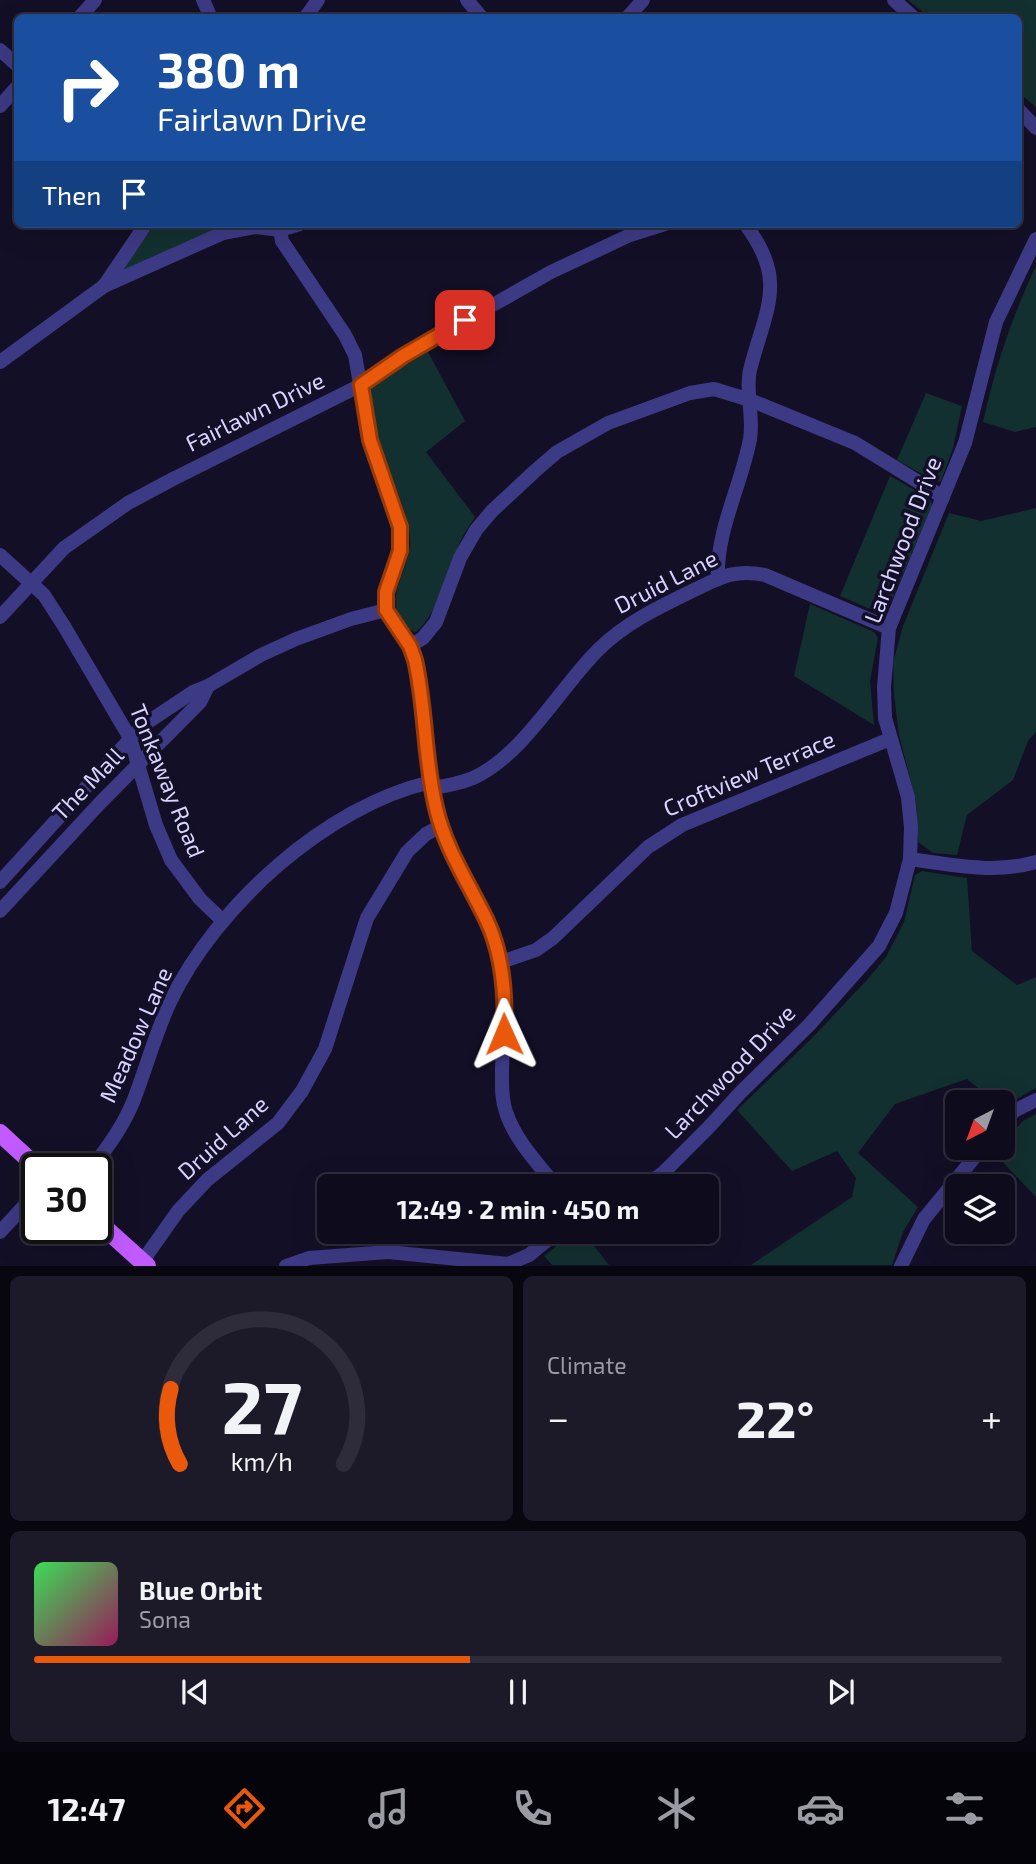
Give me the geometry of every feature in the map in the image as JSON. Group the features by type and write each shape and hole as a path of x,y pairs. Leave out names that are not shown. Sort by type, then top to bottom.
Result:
{"main road":[{"path":"0,1133 22,1153"},
{"path":"112,1234 145,1264"}],"street":[{"path":"83,14 95,0"},
{"path":"307,14 318,0"},
{"path":"467,0 479,14"},
{"path":"631,14 643,0"},
{"path":"894,0 910,14"},
{"path":"0,50 14,62"},
{"path":"0,106 14,90"},
{"path":"1022,113 1036,128"},
{"path":"104,286 143,228"},
{"path":"0,362 104,286 223,233 237,229 286,228"},
{"path":"718,579 719,548 750,435 750,372 768,313 771,286 761,247 748,228"},
{"name":"Fairlawn Drive","path":"0,617 64,548 128,503 361,385 403,356 627,229"},
{"path":"279,230 282,241 345,335 355,355 370,440 400,527 400,551 386,592 386,610 410,646 418,673 431,785 441,826 467,885 487,920 501,962 505,1018 502,1096 506,1111 520,1139 547,1174"},
{"name":"Larchwood Drive","path":"662,1174 809,1025 878,946 896,913 910,859 911,827 908,797 885,718 884,687 890,628 965,443 996,321 1036,239"},
{"path":"410,646 423,638 436,622 460,558 485,519 557,452 608,423 690,393 714,389 750,400 855,443 943,497"},
{"name":"Tonkaway Road","path":"0,555 32,582 52,605 130,738 156,825 171,860 200,900 223,921"},
{"name":"Druid Lane","path":"431,785 474,778 491,767 516,746 612,637 639,618 733,572 765,575 890,628"},
{"name":"The Mall","path":"0,882 142,726 230,671 296,639 351,618 386,610"},
{"name":"The Mall","path":"0,911 200,702 208,686"},
{"name":"Croftview Terrace","path":"501,962 536,950 553,938 660,837 722,808 890,739"},
{"name":"Meadow Lane","path":"102,1153 121,1126 172,1000 199,954 223,921 274,869 326,830 414,786 431,785"},
{"name":"Druid Lane","path":"145,1264 178,1211 207,1180 272,1128 302,1091 325,1049 367,918 407,852 426,834 441,826"},
{"path":"910,859 994,870 1012,869 1036,862"},
{"path":"1015,1110 1036,1100"},
{"path":"901,1265 924,1219 972,1160"},
{"path":"0,1232 21,1209"},
{"path":"286,1265 309,1258 388,1252 508,1264 529,1255 542,1244"}],"green space":[{"path":"908,0 1036,0 1036,107 1022,95 1022,14 925,14"},
{"path":"153,228 221,228 123,272 121,269"},
{"path":"1036,266 1036,427 1015,432 983,422 1005,342"},
{"path":"428,352 465,421 426,452 475,517 460,543 437,603 416,632 404,623 396,604 396,594 409,553 409,530 379,442 370,391 375,383"},
{"path":"926,393 962,406 953,448 941,481 936,482 897,460"},
{"path":"890,476 930,499 932,505 887,612 882,614 840,596"},
{"path":"1036,508 1036,732 1028,741 1013,780 967,815 957,855 933,853 918,842 916,801 899,735 893,662 903,626 949,513 981,521"},
{"path":"810,604 874,632 878,638 870,681 874,725 794,676"},
{"path":"922,871 967,878 972,951 1017,985 1036,977 1036,1088 1015,1100 1015,1090 980,1090 967,1079 895,1104 858,1153 918,1207 903,1232 892,1265 751,1265 852,1197 856,1178 837,1151 792,1171 737,1110 812,1038 886,957 904,922 915,875"},
{"path":"1036,1114 1036,1197 1001,1160 1015,1160 1015,1129"},
{"path":"559,1244 592,1244 609,1265 552,1265 544,1256"}],"route":[{"path":"465,320 403,356 361,385 370,440 400,527 400,551 386,592 386,610 410,646 415,660 432,788 441,826 467,885 487,920 501,962 504,1034"}]}
